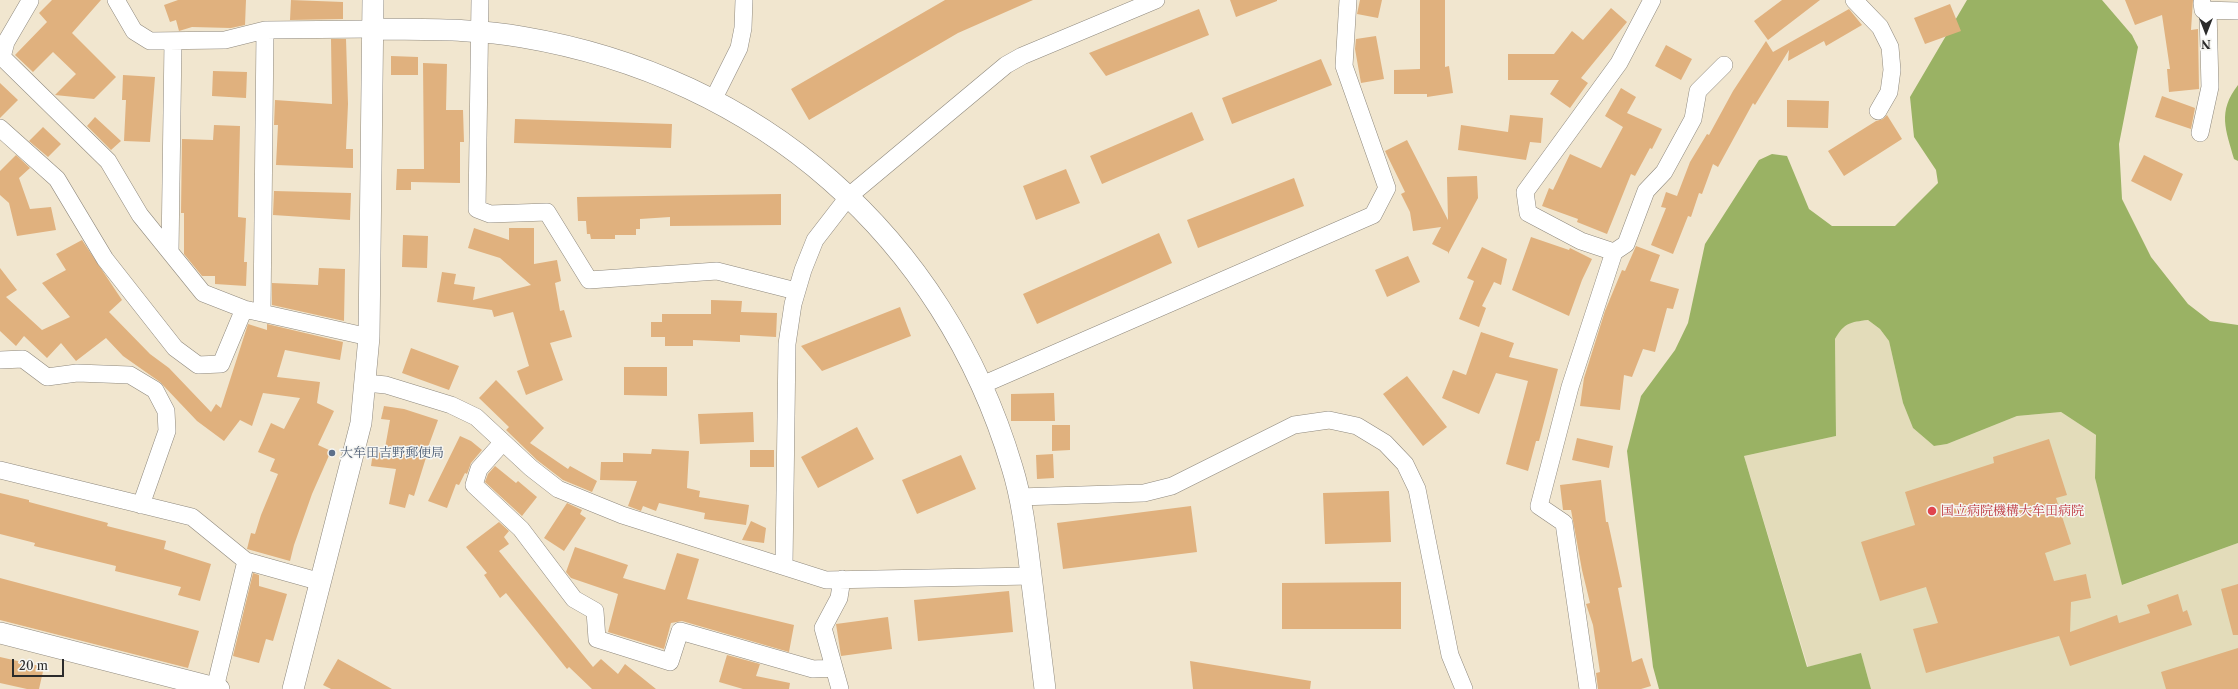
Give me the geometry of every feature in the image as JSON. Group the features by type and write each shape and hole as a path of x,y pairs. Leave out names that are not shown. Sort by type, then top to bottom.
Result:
{"street":[{"path":"116,0 134,32 150,41 225,40 265,30 373,29 479,32 521,36 594,52 671,80 736,111 799,153 849,196 898,249 931,293 964,348 982,385 1013,469 1019,497 1031,576 1045,689"},
{"path":"293,689 361,423 366,383 369,336 373,0"},
{"path":"480,0 477,209 490,214 547,212 589,280 717,271 796,291"},
{"path":"713,100 739,48 743,28 744,0"},
{"path":"982,385 1373,215 1387,188 1344,66 1348,0"},
{"path":"1614,252 1581,241 1528,213 1524,192 1618,63 1652,0"},
{"path":"1854,0 1880,27 1890,47 1892,70 1889,92 1878,111"},
{"path":"30,1 6,42 1,57 108,161 140,215 203,293 244,309 369,336"},
{"path":"784,566 787,344 796,291 802,270 816,240 849,196 1006,65 1022,56 1149,1"},
{"path":"2200,133 2210,87 2205,5 2238,10"},
{"path":"262,313 265,30"},
{"path":"170,252 173,41"},
{"path":"1588,689 1564,523 1539,506 1570,387 1614,252 1626,244 1646,191 1664,172 1693,119 1698,91 1724,65"},
{"path":"0,128 57,179 105,259 175,348 198,365 221,364 244,309"},
{"path":"0,360 23,359 47,377 77,372 130,375 155,390 166,411 167,431 141,505"},
{"path":"366,383 386,385 451,405 476,417 531,468 558,488 622,515 826,580 1031,576"},
{"path":"1019,497 1144,493 1172,486 1294,425 1329,420 1357,426 1385,443 1405,464 1417,488 1450,655 1464,689"},
{"path":"503,442 480,469 474,485 521,529 574,599 595,611 597,639 670,662 680,631 813,669 834,668"},
{"path":"0,470 192,517 246,561 321,582"},
{"path":"0,633 171,683 217,688 246,561"},
{"path":"840,689 823,628 839,598 842,579"}],"shaded area":[{"name":"国立病院機構大牟田病院","path":"1868,320 1880,329 1889,341 1903,403 1913,428 1934,446 1947,444 2017,416 2061,412 2096,435 2095,478 2123,585 2238,543 2238,689 1871,689 1861,653 1808,667 1744,456 1836,436 1835,339 1841,327 1854,321"}],"green space":[{"path":"1967,0 2102,0 2132,35 2138,47 2119,144 2122,199 2151,257 2188,304 2210,321 2238,325 2238,543 2122,585 2095,478 2096,435 2061,412 2017,416 1947,444 1934,446 1913,428 1903,403 1889,341 1880,329 1868,320 1848,324 1841,330 1835,339 1836,436 1744,456 1807,667 1861,653 1871,689 1659,689 1653,667 1627,451 1641,396 1675,350 1688,323 1705,244 1759,160 1772,154 1787,156 1809,209 1832,226 1895,226 1938,183 1936,170 1914,137 1910,97"},
{"path":"2238,85 2238,161 2234,159 2228,139 2225,113 2231,95"}],"building":[{"path":"52,0 101,0 72,33 116,77 94,99 55,95 76,74 53,52 33,72 15,55 47,22 39,13"},
{"path":"178,0 246,0 245,25 231,28 192,27 179,31 176,20 170,22 164,5"},
{"path":"291,0 343,2 343,19 290,20"},
{"path":"945,0 1033,0 958,33 809,120 791,89"},
{"path":"1230,0 1277,0 1277,1 1236,17"},
{"path":"1360,0 1382,0 1378,18 1357,14"},
{"path":"1420,0 1445,0 1445,67 1449,66 1453,93 1427,97 1427,94 1394,94 1394,70 1420,69"},
{"path":"1782,0 1820,0 1768,40 1754,21"},
{"path":"2125,0 2193,0 2191,30 2198,29 2199,89 2169,92 2167,69 2170,69 2162,15 2135,25"},
{"path":"1950,4 1961,31 1925,44 1914,18"},
{"path":"1611,8 1627,22 1581,78 1588,83 1570,108 1550,94 1559,80 1508,80 1508,54 1554,54 1572,31 1583,40"},
{"path":"1199,9 1209,35 1106,76 1089,53"},
{"path":"1849,9 1862,25 1826,46 1824,41 1788,61 1789,50 1755,105 1753,103 1718,167 1713,164 1702,194 1699,193 1691,217 1688,216 1673,254 1651,245 1666,208 1661,207 1666,192 1677,196 1690,162 1707,134 1709,135 1733,91 1766,41 1773,52"},
{"path":"1376,36 1384,79 1361,83 1355,49 1356,39"},
{"path":"331,39 346,39 348,104 346,149 353,149 353,168 276,165 278,125 274,125 275,100 332,104"},
{"path":"1666,45 1692,59 1681,80 1655,66"},
{"path":"391,56 418,57 418,75 391,75"},
{"path":"1321,59 1332,85 1232,124 1222,98"},
{"path":"423,63 447,64 446,110 463,110 464,142 460,142 460,183 411,182 411,190 396,190 397,169 424,169"},
{"path":"213,71 247,72 246,98 212,96"},
{"path":"123,75 155,77 150,142 124,141 126,100 122,100"},
{"path":"0,83 18,100 0,118"},
{"path":"1621,88 1636,97 1627,113 1662,129 1652,149 1650,148 1635,176 1631,174 1607,234 1577,222 1578,219 1542,206 1549,188 1553,190 1570,154 1601,168 1623,127 1605,116"},
{"path":"2162,96 2195,108 2191,129 2155,117"},
{"path":"1787,100 1829,101 1828,128 1787,127"},
{"path":"1192,112 1204,140 1102,184 1090,156"},
{"path":"1510,115 1543,118 1541,143 1530,142 1526,160 1458,150 1461,125 1508,132"},
{"path":"1887,115 1902,139 1844,176 1828,151 1876,121 1883,119"},
{"path":"95,117 121,141 111,150 87,126"},
{"path":"515,119 672,124 671,148 514,143"},
{"path":"214,125 240,126 238,217 246,218 244,262 247,262 246,286 215,284 215,276 202,276 184,254 184,213 181,213 182,139 213,140"},
{"path":"43,127 61,144 48,157 29,141"},
{"path":"1407,140 1448,220 1447,177 1477,176 1478,198 1448,254 1448,252 1432,244 1441,227 1413,231 1410,212 1401,194 1405,192 1385,151"},
{"path":"16,155 30,168 19,178 30,209 51,207 56,230 17,236 9,203 0,195 0,171"},
{"path":"2144,155 2183,174 2171,201 2131,181"},
{"path":"1066,169 1080,203 1036,220 1023,186"},
{"path":"1294,178 1304,206 1198,248 1187,220"},
{"path":"274,191 351,193 350,220 273,215"},
{"path":"781,194 781,225 670,226 670,217 640,219 640,229 636,229 636,235 615,235 615,239 591,239 590,234 587,234 586,221 578,221 577,197"},
{"path":"474,228 509,240 509,228 534,228 534,264 557,260 561,281 555,283 560,311 564,310 572,337 550,343 563,380 526,395 517,371 529,366 513,312 494,317 492,310 437,302 442,272 456,274 454,284 475,287 473,300 531,285 500,258 468,248"},
{"path":"1159,233 1172,263 1037,324 1023,294"},
{"path":"403,235 428,236 427,268 402,267"},
{"path":"1531,237 1569,250 1570,248 1592,259 1582,280 1569,316 1512,290"},
{"path":"82,240 122,300 109,312 150,354 169,368 211,412 216,404 221,408 248,324 267,330 267,324 343,342 340,360 285,350 277,377 320,382 317,403 334,411 318,445 331,451 312,494 290,561 247,549 251,533 255,534 278,474 270,471 275,459 258,452 271,423 284,429 300,398 263,393 252,426 240,420 224,441 197,421 160,382 123,356 106,338 76,361 61,343 47,358 24,336 16,346 0,331 0,268 17,290 6,297 42,330 70,317 42,283 66,270 56,254"},
{"path":"1636,246 1660,255 1650,281 1679,289 1673,309 1667,308 1655,352 1643,349 1632,377 1624,375 1620,410 1580,406 1584,378 1605,311 1622,270 1625,271"},
{"path":"1482,247 1507,259 1501,285 1494,282 1482,306 1486,308 1479,327 1459,319 1474,281 1467,278"},
{"path":"1408,256 1420,282 1387,297 1375,270"},
{"path":"319,268 345,269 344,321 272,305 272,283 318,285"},
{"path":"711,300 742,301 741,312 777,313 776,337 740,335 740,342 693,340 693,346 665,346 665,337 651,337 651,322 662,322 662,314 711,314"},
{"path":"900,307 911,336 822,371 801,346"},
{"path":"1481,332 1514,343 1509,357 1558,369 1539,441 1536,441 1528,471 1506,464 1528,381 1496,373 1479,414 1442,398 1453,370 1466,375"},
{"path":"411,348 459,366 449,390 402,373"},
{"path":"624,367 667,367 667,396 624,395"},
{"path":"1407,376 1447,427 1423,446 1383,394"},
{"path":"496,380 544,428 530,443 568,469 570,466 597,481 592,492 563,480 537,460 506,430 509,427 479,398"},
{"path":"1054,393 1055,421 1011,421 1011,394"},
{"path":"384,406 404,409 438,420 427,450 429,448 414,496 409,494 405,508 389,504 396,469 371,466 374,446 385,448 390,420 381,419"},
{"path":"753,412 754,442 700,444 698,414"},
{"path":"1052,425 1070,425 1070,450 1052,451"},
{"path":"857,427 874,459 818,488 801,457"},
{"path":"460,436 471,441 482,450 471,463 467,474 465,473 459,485 456,484 447,508 428,501"},
{"path":"1577,438 1613,446 1609,468 1572,460"},
{"path":"2049,439 2067,495 2056,498 2071,544 2045,553 2054,581 2086,574 2091,598 2071,602 2070,632 2117,615 2119,623 2150,613 2147,605 2178,594 2183,612 2187,610 2192,625 2070,666 2059,636 1926,673 1913,629 1938,623 1926,587 1880,601 1861,542 1915,525 1905,492 1994,463 1993,457"},
{"path":"652,449 689,451 687,488 700,491 699,497 749,505 746,525 704,519 705,513 659,503 656,511 643,506 641,511 628,506 637,481 600,480 601,462 623,462 623,453 651,454"},
{"path":"750,450 774,450 774,467 750,467"},
{"path":"1053,454 1054,478 1037,479 1036,455"},
{"path":"961,455 976,489 917,514 902,480"},
{"path":"495,466 516,483 518,481 537,497 522,516 485,482 488,474"},
{"path":"1601,480 1606,522 1608,522 1622,587 1618,588 1632,662 1642,658 1651,686 1641,689 1598,689 1596,673 1600,672 1593,625 1586,604 1590,603 1582,570 1571,510 1563,510 1560,485"},
{"path":"1389,491 1391,542 1325,544 1323,493"},
{"path":"0,493 108,523 107,526 166,541 164,549 211,564 200,601 178,595 181,587 115,571 116,566 34,546 35,543 0,534"},
{"path":"567,503 582,510 580,514 586,518 564,551 544,538"},
{"path":"1191,506 1197,552 1063,569 1057,523"},
{"path":"751,521 766,528 764,543 742,540"},
{"path":"499,522 509,531 504,537 509,544 499,551 593,667 601,659 618,674 625,664 656,689 592,689 569,667 567,669 506,593 500,598 484,575 487,573 466,547"},
{"path":"575,547 628,565 623,578 665,590 677,553 699,559 687,599 794,625 789,652 682,621 671,623 664,649 608,632 618,594 571,578 566,572"},
{"path":"253,573 259,575 259,586 287,594 273,641 266,639 259,663 233,656"},
{"path":"0,578 199,631 188,668 0,620"},
{"path":"1401,582 1401,629 1282,629 1282,583"},
{"path":"2238,584 2238,635 2233,635 2221,589"},
{"path":"1009,591 1013,632 918,641 914,600"},
{"path":"888,617 892,649 841,656 836,624"},
{"path":"2238,648 2238,689 2166,689 2161,672"},
{"path":"727,655 760,664 756,676 790,683 789,689 743,689 719,682"},
{"path":"0,657 44,667 39,689 27,689 0,683"},
{"path":"338,659 392,689 331,689 323,685"},
{"path":"1190,661 1311,681 1310,689 1193,689"}],"place":[{"name":"大牟田吉野郵便局","path":"332,453"},
{"name":"国立病院機構大牟田病院","path":"1932,511"}]}
